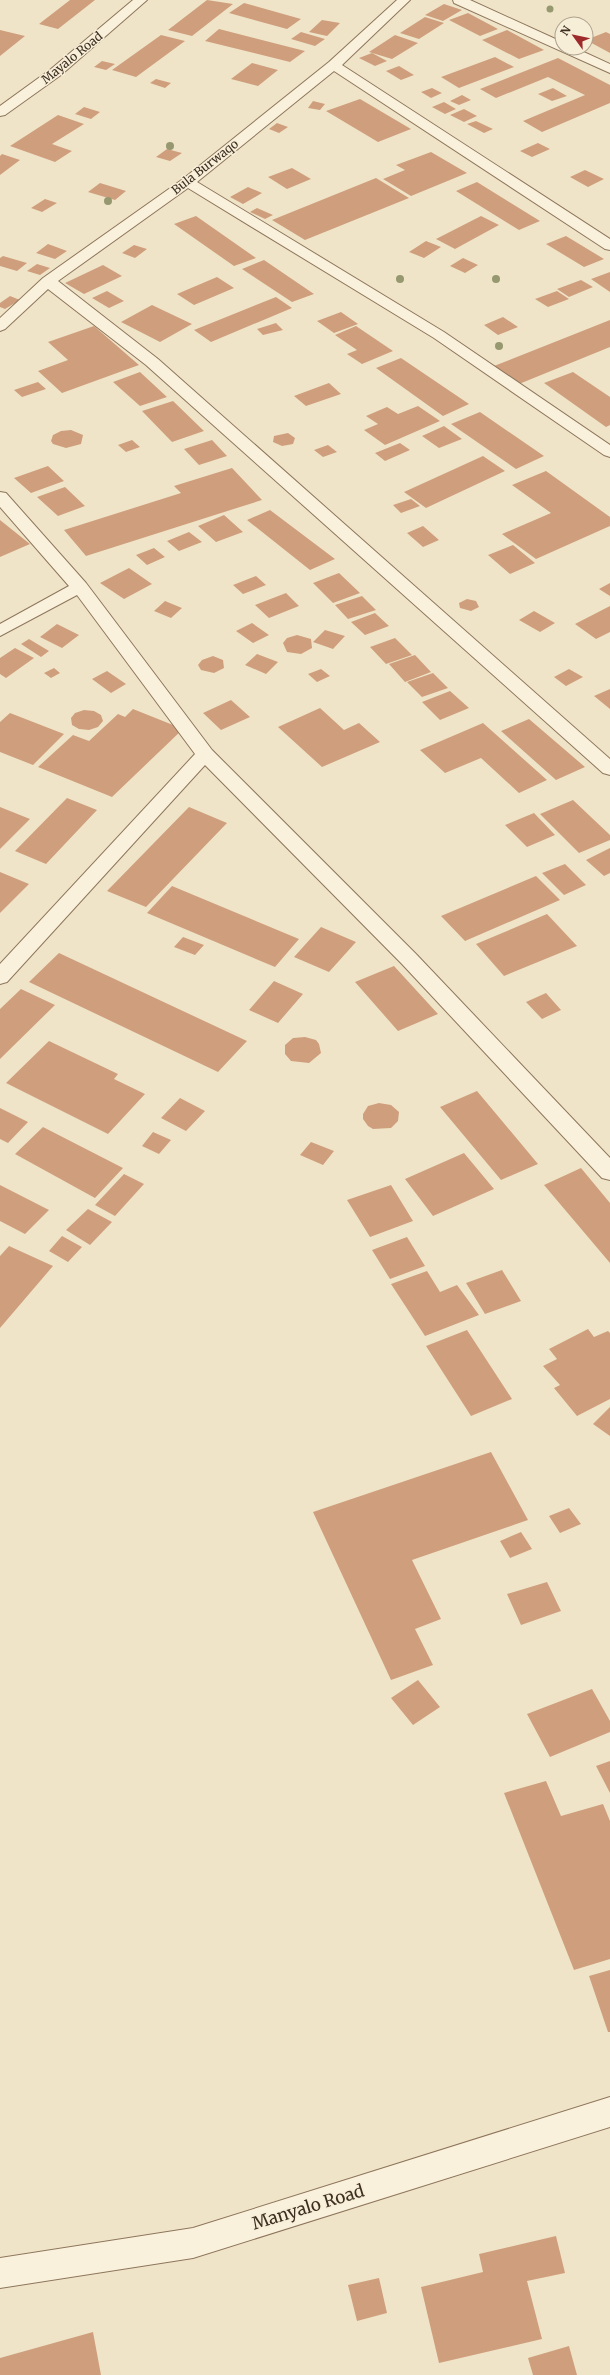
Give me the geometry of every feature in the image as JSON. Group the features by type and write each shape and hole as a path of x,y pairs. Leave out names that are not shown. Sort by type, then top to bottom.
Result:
{"street":[{"name":"Mayalo Road","path":"0,112 56,72 137,0"},
{"name":"Bula Burwaqo","path":"0,326 48,280 188,182 334,65 404,0"},
{"path":"460,0 554,44"},
{"path":"581,56 610,69"},
{"path":"334,65 610,246"},
{"path":"188,182 440,335 610,452"},
{"path":"48,280 152,362 427,608 610,769"},
{"path":"0,498 80,587 205,754 409,959 610,1172"},
{"path":"0,630 80,587"},
{"path":"0,977 205,754"},
{"name":"Manyalo Road","path":"0,2273 193,2243 610,2112"}],"building":[{"path":"70,0 95,0 58,29 39,24"},
{"path":"207,0 233,4 192,36 168,30"},
{"path":"244,3 301,19 287,29 229,13"},
{"path":"444,4 462,10 443,21 425,15"},
{"path":"468,13 498,29 480,36 449,20"},
{"path":"425,17 444,23 419,39 400,33"},
{"path":"322,20 340,23 327,36 309,32"},
{"path":"219,29 305,51 290,62 205,41"},
{"path":"0,30 25,36 0,56"},
{"path":"507,30 544,50 519,59 482,40"},
{"path":"301,32 325,39 315,46 291,39"},
{"path":"606,32 610,34 610,53 594,44 594,37"},
{"path":"161,35 185,41 136,77 112,70"},
{"path":"395,35 418,43 392,59 369,52"},
{"path":"372,53 387,61 375,66 359,58"},
{"path":"495,57 514,67 459,88 441,77"},
{"path":"558,58 610,85 610,103 542,132 523,121 585,95 548,77 496,98 480,89"},
{"path":"102,61 115,64 106,70 94,67"},
{"path":"252,63 278,70 258,86 231,79"},
{"path":"399,66 414,75 401,80 386,71"},
{"path":"156,79 171,83 165,88 150,83"},
{"path":"432,88 442,93 431,98 421,92"},
{"path":"553,88 567,96 552,101 538,94"},
{"path":"462,95 471,100 459,105 450,101"},
{"path":"360,99 411,129 378,142 326,111"},
{"path":"313,101 325,104 320,110 308,108"},
{"path":"444,102 456,109 445,114 432,107"},
{"path":"84,107 100,112 91,119 75,114"},
{"path":"464,109 477,116 464,122 450,115"},
{"path":"58,115 84,124 52,144 72,151 55,162 10,146"},
{"path":"476,121 493,129 484,133 467,124"},
{"path":"277,123 288,127 279,133 269,129"},
{"path":"538,143 550,149 532,157 520,151"},
{"path":"167,149 182,153 170,161 156,157"},
{"path":"431,152 467,173 411,196 383,179 405,170 396,165"},
{"path":"2,154 20,160 0,175 0,156"},
{"path":"292,168 311,179 287,189 268,177"},
{"path":"585,170 604,179 588,187 570,177"},
{"path":"376,178 409,198 305,240 272,220"},
{"path":"477,182 540,221 519,230 456,191"},
{"path":"100,183 126,191 115,200 88,192"},
{"path":"248,187 262,193 243,204 230,197"},
{"path":"45,199 57,203 42,212 31,208"},
{"path":"257,208 273,215 265,219 250,212"},
{"path":"196,216 256,258 234,266 174,224"},
{"path":"481,216 499,225 455,249 436,239"},
{"path":"566,236 604,259 584,267 546,244"},
{"path":"426,241 441,247 424,258 409,252"},
{"path":"48,244 67,251 55,259 36,253"},
{"path":"134,245 147,249 135,258 122,253"},
{"path":"3,256 27,263 17,271 0,266 0,258"},
{"path":"463,258 478,265 465,273 450,266"},
{"path":"264,260 314,294 292,302 242,269"},
{"path":"37,264 50,268 40,275 27,271"},
{"path":"103,265 122,276 84,294 65,283"},
{"path":"610,272 610,292 591,279"},
{"path":"217,277 234,288 194,305 177,294"},
{"path":"581,280 593,287 569,297 557,289"},
{"path":"107,291 124,301 109,308 92,298"},
{"path":"557,291 569,299 548,307 535,299"},
{"path":"10,296 20,300 5,309 0,307 0,303"},
{"path":"276,297 292,308 211,342 194,330"},
{"path":"152,305 192,324 160,342 121,322"},
{"path":"341,312 358,324 334,333 317,321"},
{"path":"503,317 518,327 498,335 484,325"},
{"path":"610,320 610,347 519,384 494,366"},
{"path":"276,323 283,330 263,335 257,329"},
{"path":"94,326 139,365 62,393 38,371 68,360 48,342"},
{"path":"356,326 393,351 362,364 347,354 357,350 335,335"},
{"path":"401,358 469,404 443,416 376,368"},
{"path":"140,372 167,397 140,406 113,382"},
{"path":"573,372 610,397 610,425 606,427 544,383"},
{"path":"38,382 46,389 22,397 14,390"},
{"path":"329,383 341,394 306,406 294,396"},
{"path":"173,401 204,431 172,442 142,411"},
{"path":"418,406 440,421 385,445 364,430 378,424 366,416 387,407 398,414"},
{"path":"480,412 544,456 516,469 451,424"},
{"path":"444,426 462,439 439,448 422,436"},
{"path":"71,430 83,435 81,444 66,448 53,444 51,441 53,435 61,431"},
{"path":"288,433 295,438 293,444 282,446 273,442 274,436"},
{"path":"132,440 140,447 126,452 118,445"},
{"path":"212,440 227,456 199,465 184,449"},
{"path":"400,443 410,450 385,461 375,453"},
{"path":"328,445 337,452 323,457 314,450"},
{"path":"483,456 505,471 426,508 404,492"},
{"path":"48,466 64,481 31,493 14,478"},
{"path":"232,468 262,500 86,556 64,530 181,493 174,486"},
{"path":"546,471 610,517 610,526 536,559 502,534 551,513 512,485"},
{"path":"65,487 85,506 58,516 37,497"},
{"path":"411,499 420,506 401,513 393,505"},
{"path":"270,510 335,559 310,570 247,520"},
{"path":"224,515 243,532 216,542 198,526"},
{"path":"0,520 30,544 0,557"},
{"path":"423,526 439,540 423,547 407,533"},
{"path":"189,532 202,542 179,551 167,541"},
{"path":"513,545 535,563 510,574 488,555"},
{"path":"154,548 165,557 147,565 136,555"},
{"path":"129,568 152,584 124,599 100,583"},
{"path":"339,573 360,593 333,603 313,583"},
{"path":"256,576 266,585 243,594 233,585"},
{"path":"610,583 610,596 599,589"},
{"path":"286,593 299,606 269,618 255,605"},
{"path":"362,596 376,610 348,619 335,605"},
{"path":"467,599 476,601 479,607 471,611 460,608 459,603"},
{"path":"165,601 182,608 171,618 154,611"},
{"path":"610,606 610,632 596,639 575,624"},
{"path":"534,611 555,623 540,632 519,620"},
{"path":"375,613 389,626 365,635 351,622"},
{"path":"252,623 269,635 253,643 236,631"},
{"path":"57,624 79,635 62,648 40,637"},
{"path":"325,630 345,636 333,649 313,642"},
{"path":"297,635 311,639 312,648 301,654 287,652 283,643 287,638"},
{"path":"395,638 412,655 386,664 370,647"},
{"path":"29,639 49,651 41,657 21,644"},
{"path":"15,648 34,658 6,678 0,674 0,658"},
{"path":"257,654 278,662 266,674 245,665"},
{"path":"415,655 431,672 405,682 389,664"},
{"path":"213,656 223,660 224,668 214,673 201,670 198,665 202,660"},
{"path":"54,668 60,673 51,678 44,673"},
{"path":"321,669 330,676 317,682 308,674"},
{"path":"569,669 583,677 566,686 554,677"},
{"path":"107,671 126,684 111,693 92,679"},
{"path":"433,673 448,688 422,697 407,682"},
{"path":"610,689 610,709 594,696"},
{"path":"450,691 469,708 440,720 422,702"},
{"path":"231,700 250,717 221,730 203,713"},
{"path":"320,708 344,730 359,723 380,742 322,767 278,727"},
{"path":"133,709 183,729 112,797 38,767 73,735 89,741 118,714 125,717"},
{"path":"84,710 94,711 101,715 103,721 98,727 89,730 79,729 72,725 71,718 75,713"},
{"path":"10,713 64,734 33,765 0,752 0,722"},
{"path":"529,719 585,767 556,780 501,731"},
{"path":"483,723 547,780 519,793 481,758 445,773 420,750"},
{"path":"67,798 97,810 46,864 15,851"},
{"path":"573,800 610,835 610,840 579,853 540,814"},
{"path":"0,807 30,819 0,849"},
{"path":"189,807 227,823 146,907 107,891"},
{"path":"534,813 555,835 527,847 505,825"},
{"path":"610,848 610,873 604,876 586,860"},
{"path":"565,864 586,885 564,895 542,873"},
{"path":"0,872 29,884 0,913"},
{"path":"536,876 560,900 465,941 441,916"},
{"path":"172,886 299,939 275,967 147,913"},
{"path":"547,914 577,946 504,976 476,944"},
{"path":"321,927 356,942 329,972 294,957"},
{"path":"183,937 204,945 195,955 174,947"},
{"path":"59,953 247,1041 218,1072 29,982"},
{"path":"394,966 438,1014 398,1031 355,982"},
{"path":"274,981 303,994 278,1023 249,1010"},
{"path":"21,989 55,1005 0,1059 0,1009"},
{"path":"546,993 561,1010 542,1019 526,1002"},
{"path":"305,1037 316,1040 319,1044 321,1053 309,1063 291,1061 285,1054 285,1045 293,1038"},
{"path":"49,1041 118,1074 114,1079 145,1094 108,1134 6,1083"},
{"path":"477,1091 538,1164 501,1180 440,1107"},
{"path":"180,1098 205,1111 186,1131 161,1118"},
{"path":"379,1103 391,1105 399,1112 398,1121 391,1128 373,1129 368,1126 363,1119 363,1114 368,1106"},
{"path":"0,1108 28,1122 8,1143 0,1139"},
{"path":"43,1127 123,1168 95,1198 15,1154"},
{"path":"153,1132 171,1140 159,1154 142,1146"},
{"path":"311,1142 334,1151 323,1165 300,1155"},
{"path":"464,1153 494,1189 433,1216 405,1179"},
{"path":"581,1168 610,1203 610,1263 544,1185"},
{"path":"124,1174 144,1184 115,1216 95,1205"},
{"path":"0,1185 49,1210 25,1234 0,1221"},
{"path":"391,1185 413,1221 370,1237 347,1200"},
{"path":"88,1209 112,1222 90,1245 66,1230"},
{"path":"62,1236 82,1247 68,1262 49,1251"},
{"path":"407,1237 425,1266 390,1279 372,1250"},
{"path":"9,1246 53,1266 0,1328 0,1256"},
{"path":"502,1270 521,1301 485,1314 466,1283"},
{"path":"427,1271 440,1292 457,1285 479,1315 425,1336 391,1284"},
{"path":"588,1329 594,1337 608,1331 610,1333 610,1399 577,1416 554,1388 560,1385 543,1366 557,1359 549,1349"},
{"path":"467,1330 512,1399 471,1416 426,1346"},
{"path":"610,1407 610,1436 593,1424"},
{"path":"491,1452 528,1520 412,1560 441,1619 415,1629 433,1665 391,1680 313,1512"},
{"path":"569,1508 581,1524 560,1533 549,1516"},
{"path":"521,1532 532,1549 510,1558 500,1541"},
{"path":"547,1582 561,1611 521,1625 507,1594"},
{"path":"418,1680 440,1707 413,1725 391,1698"},
{"path":"592,1689 610,1721 610,1732 550,1757 527,1714"},
{"path":"610,1761 610,1793 596,1766"},
{"path":"546,1781 561,1816 603,1804 610,1821 610,1959 574,1970 504,1793"},
{"path":"610,1970 610,2032 608,2032 589,1976"},
{"path":"556,2236 565,2273 527,2281 542,2339 439,2363 421,2287 483,2272 479,2254"},
{"path":"379,2278 387,2313 357,2321 348,2285"},
{"path":"93,2332 101,2375 0,2375 0,2358"},
{"path":"569,2346 577,2375 533,2375 528,2358"}]}
